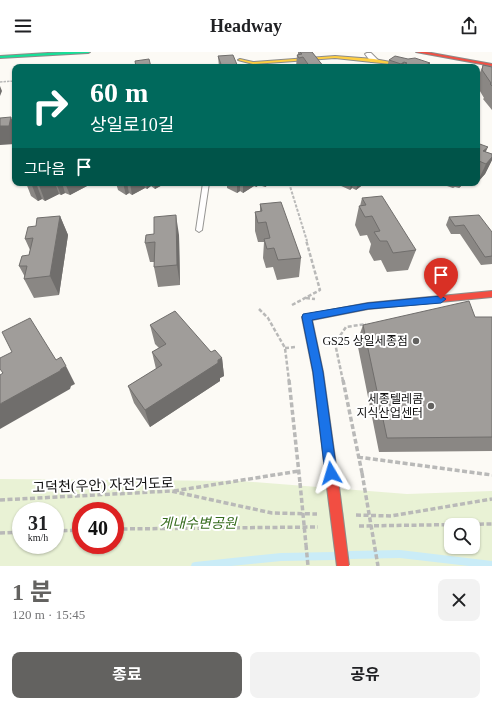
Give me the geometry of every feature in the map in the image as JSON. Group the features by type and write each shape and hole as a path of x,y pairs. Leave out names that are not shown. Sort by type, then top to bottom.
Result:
{"main road":[{"path":"0,57 88,52"},
{"path":"418,52 492,65"},
{"path":"240,60 252,63 335,57 371,57 402,64"},
{"path":"343,566 318,372 307,317 368,306 492,294"}],"lane":[{"path":"199,230 206,186"}],"path":[{"path":"0,82 12,81"},
{"path":"290,186 298,208 320,290 292,305"},
{"path":"259,309 268,318 285,348 308,566"},
{"path":"370,324 346,327 335,344 362,473 378,566"},
{"path":"358,457 492,475"},
{"path":"171,491 299,471"},
{"name":"고덕천(우안) 자전거도로","path":"0,500 171,491 272,513 320,514"},
{"path":"351,515 391,516 492,499"},
{"path":"356,526 492,524"},
{"path":"124,529 325,527"},
{"path":"0,533 12,532"}],"green space":[{"name":"게내수변공원","path":"0,479 241,481 407,494 492,491 492,566 0,566"}],"building":[{"path":"300,52 312,52 322,64 308,64 303,57 299,58 297,55 302,54"},
{"path":"233,55 237,64 221,64 218,56"},
{"path":"395,56 408,59 415,58 430,63 406,64 407,63 404,62 401,64 389,60"},
{"path":"149,59 150,64 136,64 135,61"},
{"path":"483,65 492,67 492,86 482,70"},
{"path":"11,117 9,126 0,126 0,118"},
{"path":"480,144 488,147 483,151 492,154 492,157 486,164 480,161"},
{"path":"382,196 416,250 393,253 387,241 380,241 374,232 380,231 372,216 365,217 359,206 366,205 362,198"},
{"path":"281,202 301,258 278,260 274,248 267,249 264,239 270,238 266,222 258,223 255,212 262,211 260,204"},
{"path":"176,215 177,265 154,267 155,242 145,243 146,235 154,234 154,217"},
{"path":"479,215 492,232 492,256 485,257 464,225 455,226 449,217"},
{"path":"60,216 50,276 24,279 27,266 19,266 22,256 29,255 33,238 25,239 28,227 36,226 37,218"},
{"name":"세종텔레콤 지식산업센터","path":"469,301 475,317 492,317 492,437 387,438 363,325"},
{"path":"175,311 211,352 215,350 222,358 218,360 218,363 145,410 128,386 162,365 152,352 166,344 150,325"},
{"path":"30,318 56,360 61,357 66,366 60,371 0,404 0,375 3,373 0,369 0,358 12,352 2,332"}],"waterway":[{"path":"350,555 400,554 492,565"},
{"path":"195,566 281,557 334,556"}],"traffic: fast":[{"path":"0,57 88,52"}],"traffic: slow":[{"path":"240,60 253,63 335,57 374,60 398,64"}],"traffic: jam":[{"path":"418,52 492,65"},
{"path":"333,487 318,372 307,317 368,306 492,294"},
{"path":"333,487 343,566"}],"place":[{"name":"GS25 상일세종점","path":"416,341"},
{"name":"세종텔레콤 지식산업센터","path":"431,406"}],"route":[{"path":"331,473 318,372 307,317 368,306 441,299"}]}
